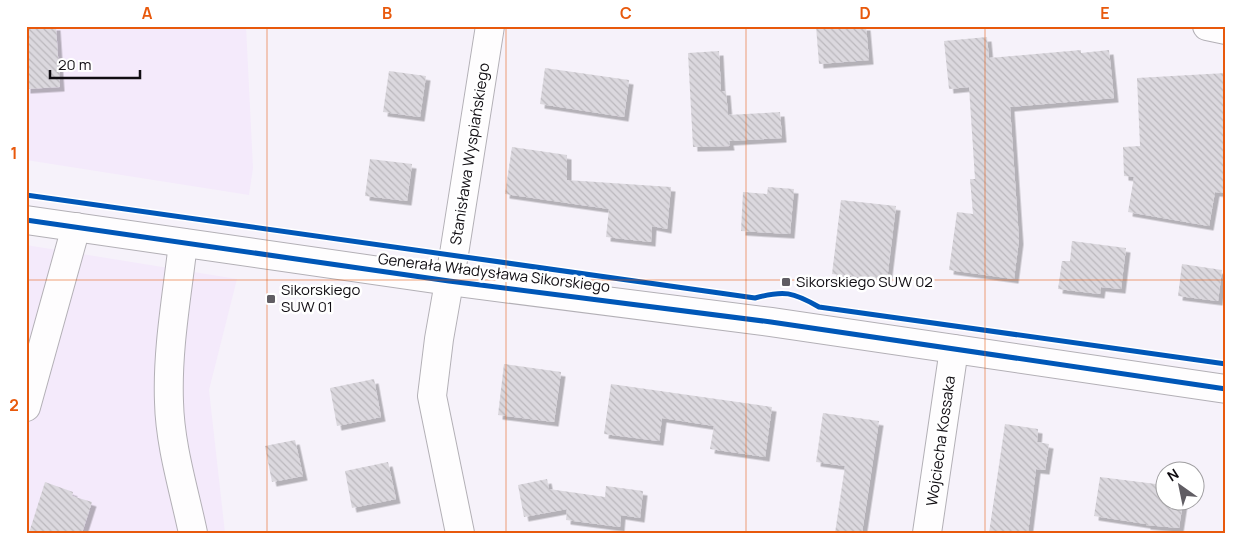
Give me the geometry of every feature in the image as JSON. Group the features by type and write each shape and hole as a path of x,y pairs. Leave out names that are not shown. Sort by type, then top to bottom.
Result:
{"street":[{"name":"Stanisława Wyspiańskiego","path":"460,533 432,396 439,339 490,26"},
{"path":"1207,26 1226,30"},
{"name":"Generała Władysława Sikorskiego","path":"26,220 449,281 743,318 1226,389"},
{"path":"26,407 76,227"},
{"path":"184,243 168,368 169,404 173,439 193,533"},
{"name":"Wojciecha Kossaka","path":"927,533 954,349"}],"shaded area":[{"path":"26,26 246,26 253,168 249,195 26,160"},
{"path":"26,245 237,279 209,390 225,533 26,533"}],"building":[{"path":"26,26 56,26 60,87 26,89"},
{"path":"816,26 866,26 869,60 819,64"},
{"path":"987,37 989,58 1081,50 1081,53 1109,50 1114,98 1010,107 1019,240 1014,279 949,270 957,212 973,214 970,179 975,179 969,87 949,89 944,41"},
{"path":"719,51 721,91 726,91 728,115 780,112 782,138 729,141 730,146 693,147 688,53"},
{"path":"545,68 629,80 624,117 540,104"},
{"path":"389,71 426,76 420,117 383,112"},
{"path":"1226,73 1226,193 1215,192 1209,226 1128,212 1134,177 1124,176 1123,147 1140,146 1137,78"},
{"path":"512,147 567,155 567,180 671,187 667,229 652,226 651,242 606,237 609,209 505,194"},
{"path":"370,159 412,164 407,201 365,196"},
{"path":"768,187 794,189 790,234 741,231 743,192 767,194"},
{"path":"841,200 896,206 887,280 832,274"},
{"path":"1072,241 1126,248 1121,289 1101,287 1100,294 1058,289 1062,261 1070,261"},
{"path":"1182,264 1222,270 1218,301 1178,296"},
{"path":"504,364 561,372 554,422 498,415"},
{"path":"374,379 381,417 337,426 330,388"},
{"path":"611,384 772,407 765,457 710,449 714,426 662,418 659,441 604,434"},
{"path":"823,413 879,421 862,533 835,533 845,466 816,462"},
{"path":"1005,424 1038,429 1037,442 1049,444 1045,470 1036,469 1028,533 989,533"},
{"path":"295,440 303,476 272,482 265,446"},
{"path":"388,462 396,499 352,508 345,471"},
{"path":"1100,477 1154,484 1154,512 1181,512 1179,528 1146,525 1094,516"},
{"path":"547,479 549,489 605,497 606,486 643,491 640,518 621,515 620,527 566,520 567,509 524,517 518,485"},
{"path":"45,482 73,492 72,496 92,502 82,533 29,533"}],"cycle path":[{"path":"26,195 755,298 781,293 795,295 819,307 1226,364"},
{"path":"26,220 449,281 771,322 1226,389"}],"place":[{"name":"Sikorskiego SUW 02","path":"786,282"},
{"name":"Sikorskiego SUW 01","path":"271,299"}]}
